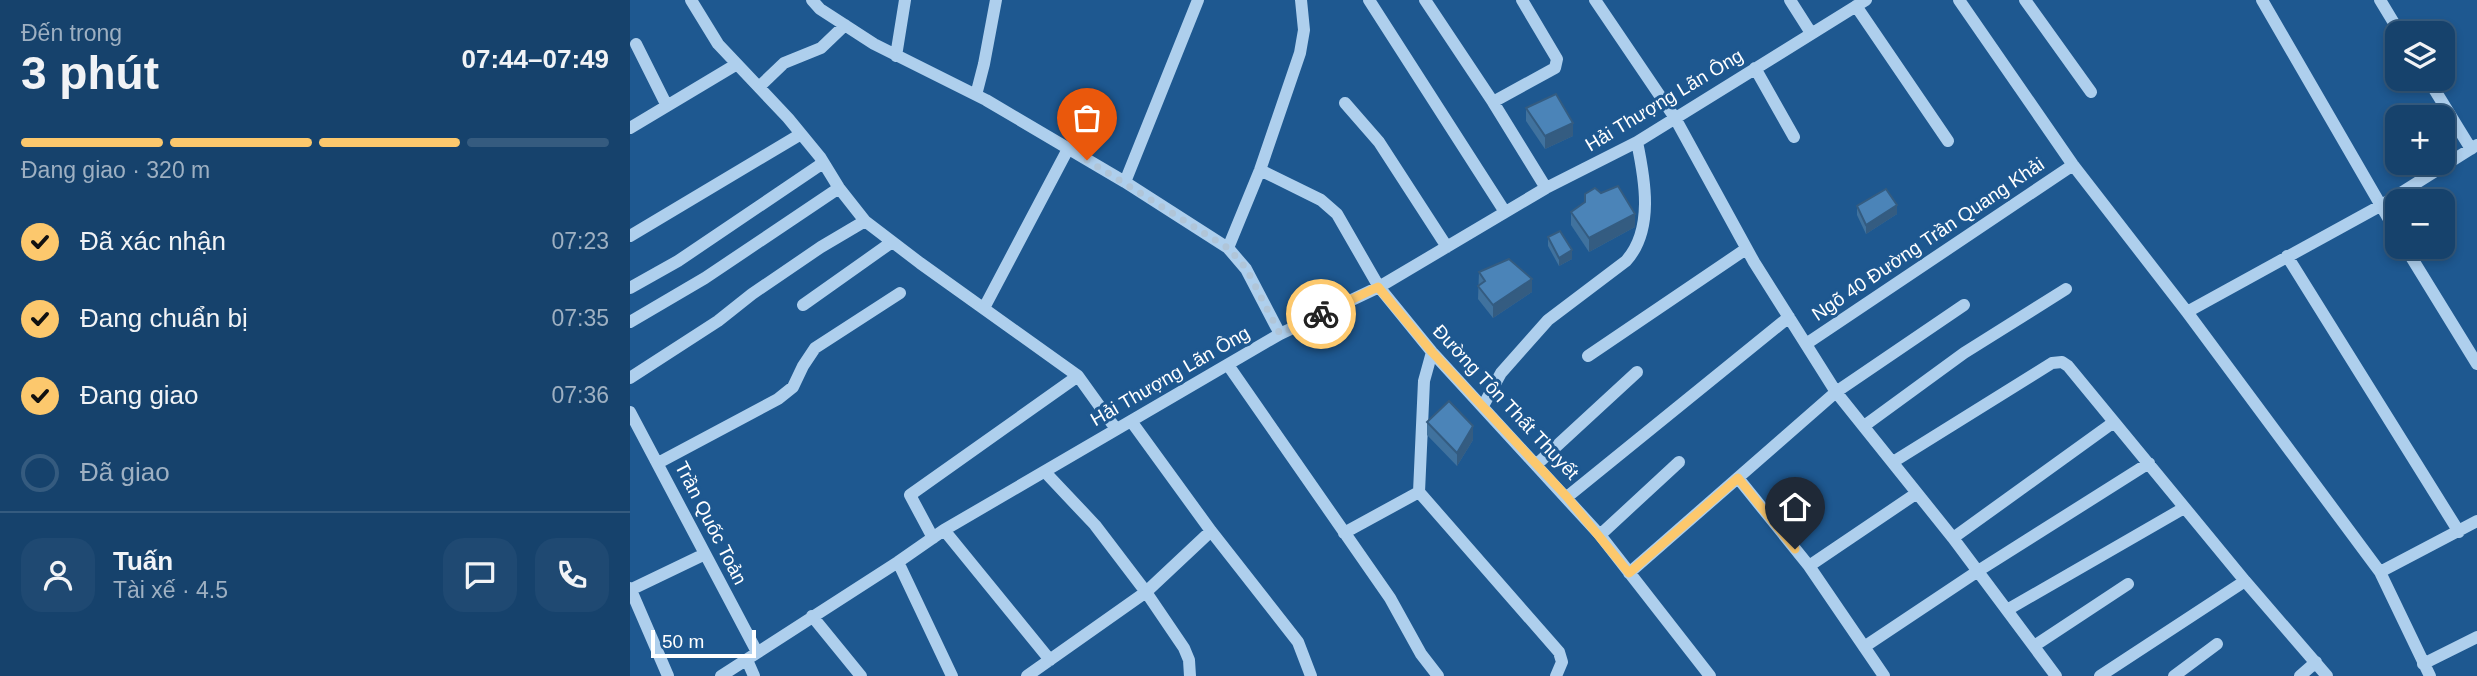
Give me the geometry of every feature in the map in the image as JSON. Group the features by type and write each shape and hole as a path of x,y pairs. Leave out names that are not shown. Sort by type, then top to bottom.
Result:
{"street":[{"path":"691,0 718,44 801,134 865,221 1078,376 1115,429"},
{"path":"811,0 874,44 976,95 1125,182 1228,248 1246,268 1280,334"},
{"path":"896,56 905,0"},
{"path":"976,95 996,0"},
{"path":"1125,182 1198,0"},
{"path":"1228,248 1260,170 1304,41 1301,0"},
{"path":"1369,0 1504,212"},
{"path":"1425,0 1546,188"},
{"path":"1493,102 1555,68 1557,64 1557,59 1522,0"},
{"path":"1595,0 1675,118 1746,249 1836,392 1953,538 2056,676"},
{"path":"1790,0 1811,33"},
{"path":"1959,0 2073,165 2187,312 2380,572 2430,676"},
{"path":"2025,0 2091,92"},
{"path":"2263,0 2385,214"},
{"path":"2380,0 2393,21"},
{"path":"1861,3 1948,141"},
{"name":"Hải Thượng Lãn Ông","path":"721,676 944,530 1115,429 1280,334 1378,287 1546,188 1637,142 1861,3"},
{"path":"759,86 787,61 821,48 845,25"},
{"path":"636,44 667,106"},
{"path":"632,122 667,106 737,64"},
{"path":"1755,68 1794,138"},
{"path":"2187,312 2380,206 2474,147 2436,91"},
{"path":"1345,103 1379,142 1447,247"},
{"path":"630,236 801,134"},
{"path":"1483,406 1501,373 1548,320 1626,261 1635,251 1642,233 1645,202 1645,186 1637,142"},
{"path":"984,308 1068,149"},
{"path":"630,288 678,261 823,163"},
{"name":"Ngõ 40 Đường Trần Quang Khải","path":"1806,344 2073,165"},
{"name":"Đường Tôn Thất Thuyết","path":"1260,170 1328,205 1337,214 1378,287 1432,352 1600,535 1710,676"},
{"path":"630,322 705,278 839,188"},
{"path":"630,378 718,321 821,247 865,221"},
{"path":"803,305 892,242"},
{"path":"1588,356 1746,249"},
{"path":"2287,256 2459,532"},
{"path":"2412,259 2477,365"},
{"path":"1864,426 1964,353 2066,289"},
{"path":"658,463 778,399 793,387 815,348 900,293"},
{"path":"1629,573 1836,392 1964,305"},
{"path":"1567,497 1789,317"},
{"path":"1432,352 1424,381 1419,492 1559,652 1562,663 1556,676"},
{"path":"1894,462 2052,363 2062,362 2327,676"},
{"path":"1228,365 1390,598 1425,659 1438,676"},
{"path":"1536,465 1637,372"},
{"path":"933,538 910,495 1078,376"},
{"name":"Trần Quốc Toản","path":"630,412 634,430 658,463 705,554 752,656 754,676"},
{"path":"1131,421 1211,531 1298,642 1311,676"},
{"path":"1953,538 2114,422"},
{"path":"1600,535 1679,462"},
{"path":"1864,647 2149,463"},
{"path":"1045,472 1095,525 1146,592 1184,648 1189,660 1190,676"},
{"path":"1738,478 1810,566 1884,676"},
{"path":"1344,533 1419,492"},
{"path":"1810,566 1917,493"},
{"path":"2007,610 2184,508"},
{"path":"2380,572 2477,521"},
{"path":"944,530 1050,660"},
{"path":"1032,675 1146,592 1211,531"},
{"path":"668,676 630,590 705,554"},
{"path":"898,562 952,676"},
{"path":"2100,676 2245,581"},
{"path":"2034,646 2128,584"},
{"path":"812,616 861,676"},
{"path":"2423,664 2477,637"},
{"path":"2174,676 2217,644"},
{"path":"2300,676 2316,662"}],"building":[{"path":"1556,94 1573,123 1545,136 1526,108"},
{"path":"1618,186 1635,214 1589,238 1571,212 1585,202 1585,194 1595,188 1601,193"},
{"path":"1886,189 1897,205 1866,225 1857,206"},
{"path":"1560,231 1572,250 1559,258 1548,237"},
{"path":"1509,259 1532,279 1493,305 1478,286 1485,281 1479,272"},
{"path":"1449,401 1473,426 1457,453 1427,422"}],"way so far":[{"path":"1087,160 1228,248 1246,268 1280,334 1321,314"}],"route":[{"path":"1321,314 1378,287 1432,352 1567,497 1629,573 1738,478 1795,549"}]}
